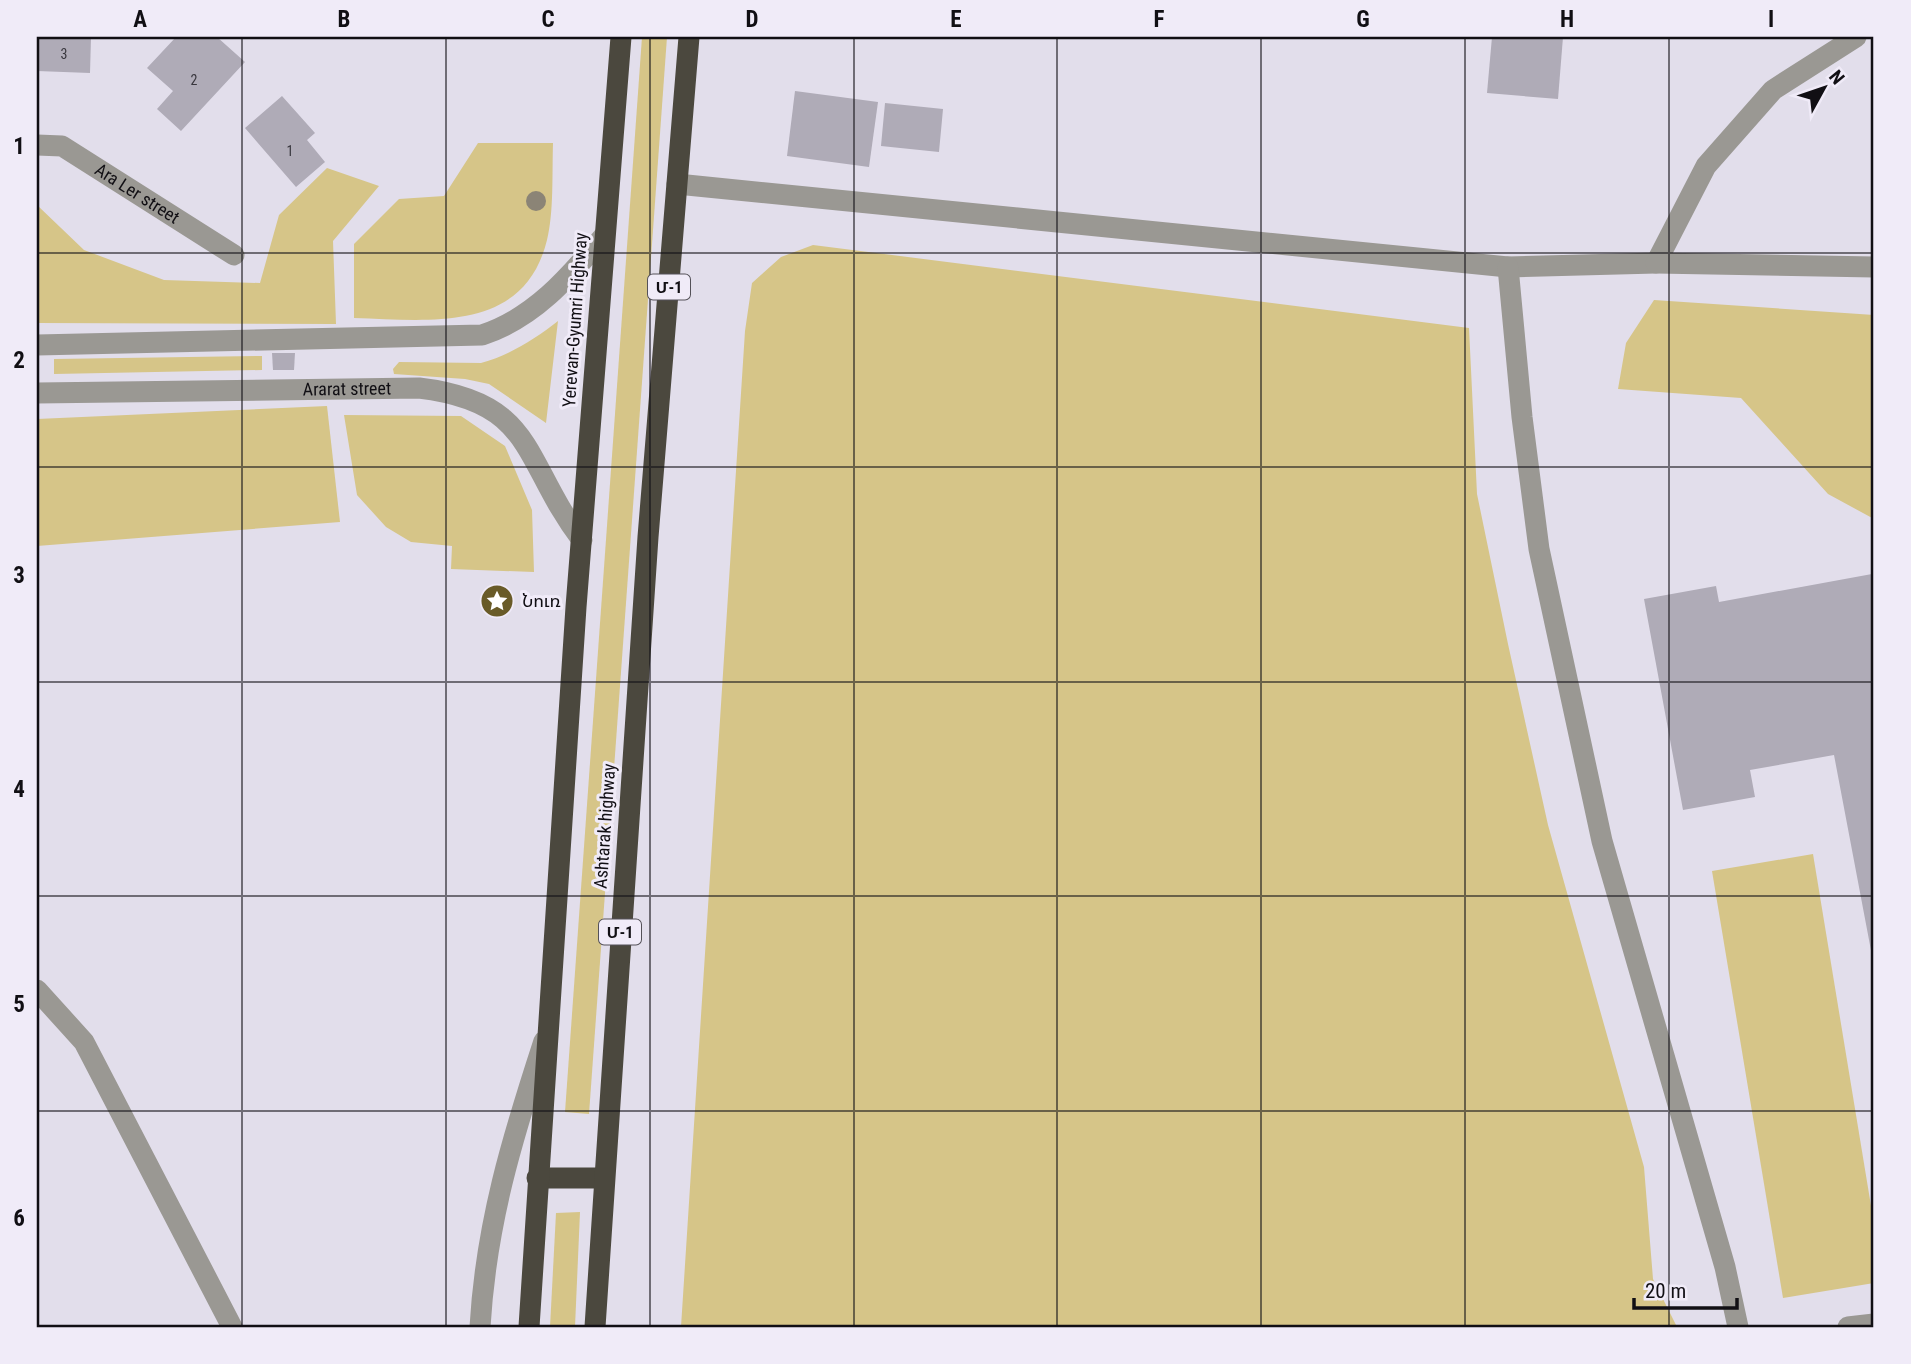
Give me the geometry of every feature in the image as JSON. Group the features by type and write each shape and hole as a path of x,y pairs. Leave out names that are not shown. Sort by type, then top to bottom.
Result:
{"highway":[{"name":"Yerevan-Gyumri Highway","path":"550,1022 576,607 603,237 621,37"},
{"name":"Մ-1","path":"677,184 689,37"},
{"name":"Ashtarak highway","path":"595,1327 648,537 677,184"},
{"path":"529,1327 537,1178 550,1022"},
{"path":"537,1178 603,1178"}],"street":[{"path":"1656,263 1706,166 1764,100 1773,90 1856,37"},
{"name":"Ara Ler street","path":"37,145 62,146 234,255"},
{"path":"677,184 1508,267 1656,263 1874,267"},
{"path":"37,345 482,335 508,327 546,299 603,237"},
{"path":"1508,267 1521,417 1539,549 1596,815 1725,1267 1738,1327"},
{"name":"Ararat street","path":"37,393 419,388 455,392 480,401 511,425 582,540"},
{"path":"37,990 84,1042 232,1327"},
{"path":"480,1327 489,1233 517,1125 550,1022"},
{"path":"1849,1327 1874,1324"}],"shaded area":[{"path":"642,37 667,37 589,1114 565,1112"},
{"path":"478,143 553,143 549,229 535,270 518,292 496,307 470,315 413,320 354,318 354,244 399,199 444,196"},
{"path":"327,168 379,186 333,241 336,324 37,323 37,205 84,250 164,280 260,283 279,215"},
{"path":"813,245 1469,328 1477,494 1508,644 1548,825 1644,1167 1653,1279 1677,1327 681,1327 745,331 752,283 781,257"},
{"path":"1654,300 1874,315 1874,519 1828,494 1741,398 1618,389 1626,343"},
{"path":"558,321 546,423 489,384 465,379 394,374 393,369 399,362 481,363 492,360 522,346"},
{"path":"262,356 262,370 54,374 54,359"},
{"path":"327,406 340,522 37,546 37,419"},
{"path":"344,415 461,416 505,446 532,510 534,572 451,569 452,546 411,542 386,527 357,495"},
{"path":"1813,854 1874,1224 1874,1283 1783,1298 1712,871"},
{"path":"580,1212 575,1327 550,1327 556,1213"}],"building":[{"path":"37,37 91,37 90,73 37,71"},
{"path":"176,37 217,37 245,62 181,131 157,109 173,91 147,68"},
{"path":"1492,37 1563,37 1558,99 1487,93"},
{"path":"795,91 878,102 869,167 787,156"},
{"path":"282,96 315,133 307,140 325,162 296,187 245,128"},
{"path":"885,103 943,109 939,152 881,146"},
{"path":"272,353 295,353 294,370 273,370"},
{"path":"1872,574 1873,961 1834,755 1750,770 1755,797 1683,810 1644,599 1716,586 1719,602"}],"place":[{"name":"Նուռ","path":"497,601"}]}
